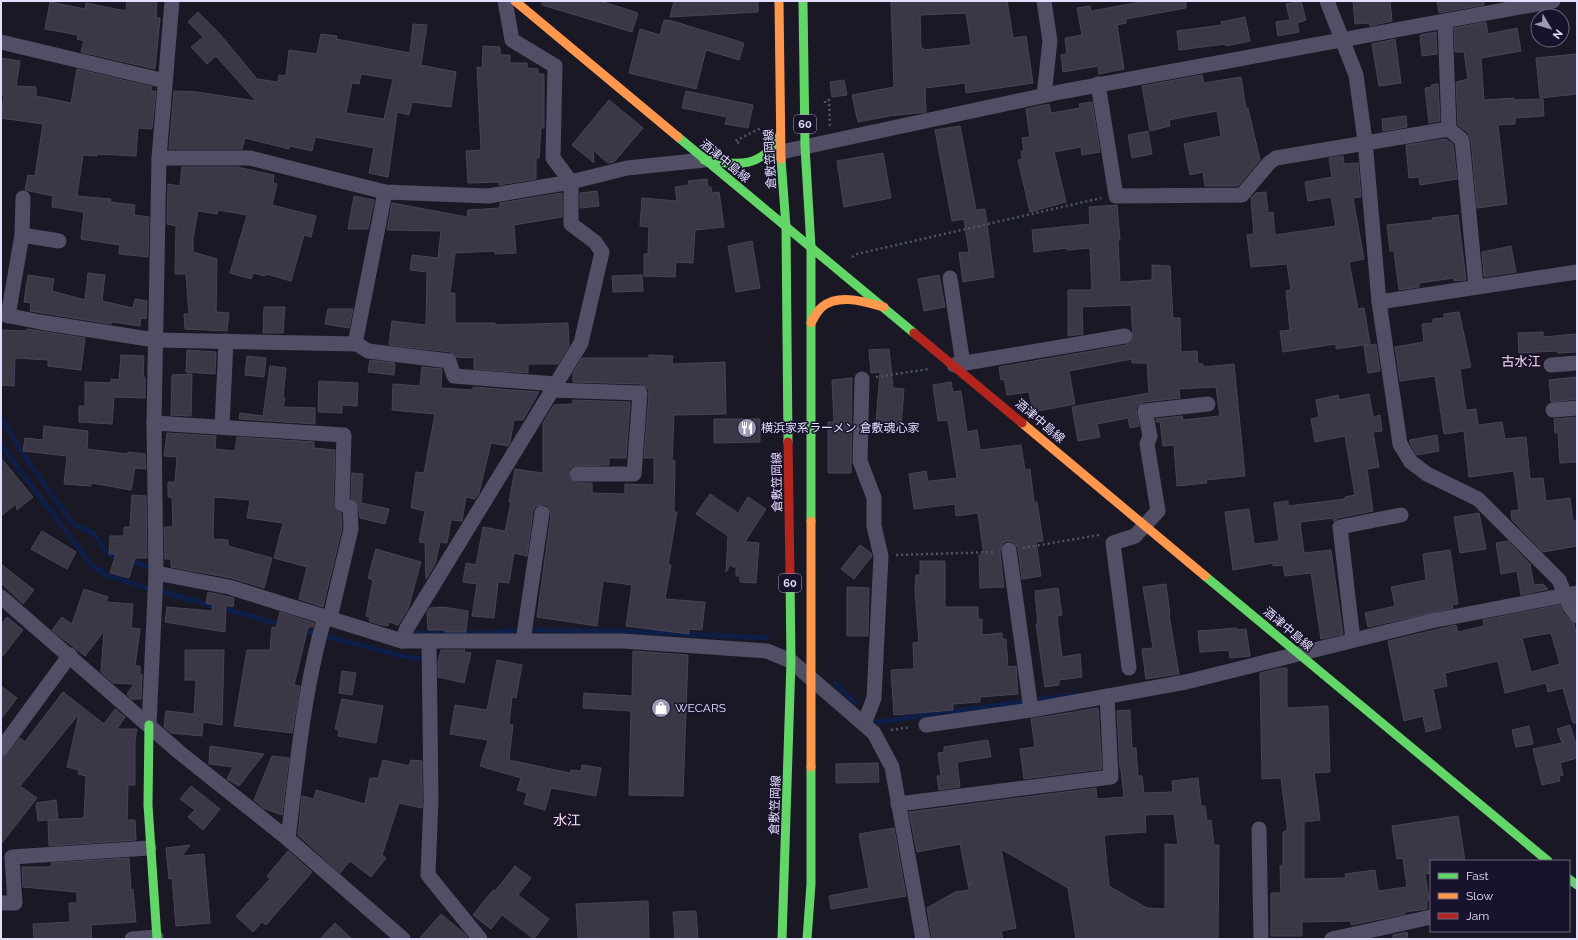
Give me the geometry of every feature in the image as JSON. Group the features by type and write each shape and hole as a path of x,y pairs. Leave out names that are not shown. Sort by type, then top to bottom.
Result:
{"main road":[{"name":"酒津中島線","path":"515,1 704,160 884,307 959,365 1146,526 1547,860"},
{"name":"倉敷笠岡線","path":"779,1 780,135 775,152 786,227 791,661 782,939"},
{"name":"60","path":"802,1 805,147 811,247 811,884 807,939"},
{"path":"704,160 730,164 747,163 775,152"},
{"path":"811,323 821,308 835,300 868,303 884,307"},
{"path":"149,725 146,760 149,848 156,938"}],"street":[{"path":"149,725 156,573 154,423 159,158 172,1"},
{"path":"402,641 407,628 581,343 602,252 595,242 571,224 571,182 554,158 554,66 512,40 505,1"},
{"path":"1327,1 1356,75 1365,142 1379,302 1400,444 1411,462 1428,474 1478,499 1572,594"},
{"path":"775,152 805,147 1098,84 1553,1"},
{"path":"1044,95 1050,41 1047,2"},
{"path":"1445,21 1449,129 1462,140 1476,288"},
{"path":"1,42 165,81"},
{"path":"1098,84 1116,196 1242,194 1269,163 1276,158 1449,129"},
{"path":"159,158 250,158 385,192 488,196 571,182 627,168 704,160"},
{"path":"356,344 385,192"},
{"path":"24,198 22,236 5,315 155,340 356,344 368,351 450,361 454,376 554,387 640,393 634,474 576,474"},
{"path":"22,236 59,241"},
{"path":"1379,302 1577,272"},
{"path":"950,278 959,365 1125,336"},
{"path":"222,427 226,341"},
{"path":"1551,365 1577,363"},
{"path":"862,379 860,461 874,498 874,526 881,556 874,698 869,729"},
{"path":"1129,668 1113,543 1135,536 1146,526 1158,511 1147,444 1150,436 1144,411 1208,404"},
{"path":"1553,410 1577,408"},
{"path":"154,423 344,435 342,504 350,507 351,529 329,616 320,634 300,745 288,839"},
{"path":"523,642 542,513"},
{"path":"1352,640 1340,527 1401,515"},
{"path":"1009,550 1031,710"},
{"path":"156,573 229,588 329,616 402,641 623,641 767,651 791,661 869,729 892,768 923,939"},
{"path":"1572,594 1570,607 1577,616"},
{"path":"926,725 1031,710 1186,682 1431,621 1572,594"},
{"path":"1,597 179,752 288,839 403,939"},
{"path":"429,641 431,800 428,875 480,939"},
{"path":"1,749 70,656"},
{"path":"898,804 1111,777 1107,696"},
{"path":"1259,829 1261,939"},
{"path":"1,903 15,903 12,857 149,848"},
{"path":"1332,939 1430,917"},
{"path":"132,939 156,938"}],"path":[{"path":"825,108 825,101 829,100 830,120"},
{"path":"735,141 780,119"},
{"path":"837,269 857,254 1074,203 1116,196"},
{"path":"862,379 959,365"},
{"path":"869,729 926,725"}],"building":[{"path":"127,1 157,1 156,18 160,18 155,69 81,52 84,41 77,39 78,35 45,29 50,2 85,9 86,3 126,11"},
{"path":"542,1 600,1 638,13 632,32 542,5"},
{"path":"674,1 758,1 758,12 670,17"},
{"path":"891,1 1007,1 1013,38 1026,36 1033,83 966,93 965,83 925,88 926,112 890,116 858,122 852,95 894,87","holes":["966,13 971,45 923,50 923,48 921,48 920,15"]},
{"path":"1146,1 1186,1 1186,8 1126,19 1126,23 1117,25 1124,69 1099,74 1098,66 1063,72 1061,55 1067,54 1065,38 1082,35 1077,8 1090,6 1091,11"},
{"path":"1301,1 1306,20 1297,23 1299,32 1278,36 1276,22 1290,20 1286,4"},
{"path":"1353,1 1390,1 1392,21 1370,26 1369,23 1355,24"},
{"path":"1437,1 1484,1 1484,5 1439,13"},
{"path":"198,12 219,33 257,79 278,82 279,75 286,76 289,50 317,54 321,34 337,36 336,39 410,53 413,24 427,25 421,65 456,72 451,107 412,102 409,115 397,112 388,177 369,173 374,148 315,137 312,151 290,146 289,149 245,138 242,149 169,149 174,91 197,92 256,101 216,56 207,64 191,47 203,37 188,22","holes":["361,74 393,79 384,119 346,113 352,83 359,84"]},
{"path":"1245,17 1250,41 1226,46 1225,44 1179,50 1177,31 1222,25 1221,22"},
{"path":"664,20 669,20 744,43 739,60 706,50 696,89 629,73 640,29 660,35"},
{"path":"1486,22 1488,34 1517,28 1521,51 1481,58 1484,100 1514,98 1514,100 1543,99 1544,116 1515,118 1515,124 1498,125 1507,204 1477,208 1471,139 1468,133 1458,125 1456,82 1468,79 1464,52 1455,52 1454,28"},
{"path":"1436,32 1437,54 1422,56 1420,35"},
{"path":"1395,39 1401,83 1379,86 1372,44"},
{"path":"483,46 500,47 500,55 510,55 510,63 527,63 527,68 538,69 538,74 544,74 544,128 541,128 539,158 536,158 536,179 499,185 499,182 468,183 466,151 481,150 477,67 482,68"},
{"path":"1577,54 1577,94 1540,98 1536,58"},
{"path":"1,58 20,61 16,86 36,87 36,96 71,103 77,69 152,87 151,91 156,91 152,129 138,128 136,156 97,154 97,156 83,155 77,196 111,199 110,202 135,205 134,215 149,217 148,257 119,254 120,245 81,239 84,212 52,207 53,196 25,190 28,175 35,176 43,124 1,118 4,96 1,95"},
{"path":"1202,75 1204,83 1241,77 1246,109 1248,108 1260,160 1238,186 1205,186 1203,172 1190,175 1184,144 1221,136 1217,111 1169,120 1170,126 1150,131 1142,86"},
{"path":"844,80 847,95 832,97 830,82"},
{"path":"1438,84 1440,121 1429,123 1425,88"},
{"path":"686,91 753,105 748,128 725,124 727,117 682,108"},
{"path":"609,100 643,128 614,162 608,163 593,150 594,163 572,145"},
{"path":"1092,102 1100,152 1082,155 1081,147 1054,152 1066,202 1030,212 1018,160 1022,159 1021,151 1024,151 1022,138 1030,137 1026,109 1049,104 1051,113 1080,108 1079,104"},
{"path":"1406,116 1407,127 1383,131 1382,119"},
{"path":"960,126 976,210 985,209 994,277 963,282 959,253 969,252 964,219 952,221 935,130"},
{"path":"1148,131 1152,154 1132,158 1128,135"},
{"path":"1446,139 1453,144 1457,179 1420,185 1419,177 1409,178 1406,145"},
{"path":"883,153 891,198 844,207 837,161"},
{"path":"1343,156 1344,164 1358,163 1361,197 1353,198 1364,259 1349,262 1358,309 1364,308 1370,344 1336,349 1336,344 1283,352 1280,331 1290,330 1286,291 1291,290 1287,264 1251,267 1247,235 1254,234 1251,198 1256,193 1266,192 1268,213 1273,212 1275,235 1336,226 1331,197 1308,201 1305,182 1332,177 1329,158"},
{"path":"182,167 237,167 274,175 273,183 277,184 272,205 316,216 311,237 304,235 291,281 266,274 265,276 253,273 251,279 230,273 247,215 218,210 217,214 198,211 193,238 193,252 217,259 216,312 229,313 227,331 185,329 184,314 189,314 186,274 175,274 176,226 167,224 168,184 180,186"},
{"path":"707,179 708,187 711,187 712,193 719,192 724,227 695,230 693,263 676,262 675,277 644,276 644,254 648,254 649,227 640,226 642,198 677,201 675,187 689,185 688,181"},
{"path":"597,191 599,206 580,208 580,193"},
{"path":"562,193 562,217 514,225 516,253 495,254 495,251 455,253 450,293 455,293 455,323 495,323 495,325 568,323 569,346 558,364 528,364 528,373 474,369 474,358 456,357 450,352 389,345 392,321 426,325 427,272 410,270 412,255 438,258 441,231 387,230 392,203 467,217 468,210 500,208 500,203"},
{"path":"354,196 374,200 368,229 348,229"},
{"path":"1117,205 1120,240 1118,240 1120,282 1152,280 1152,265 1170,266 1173,318 1180,318 1181,352 1197,351 1198,364 1203,364 1203,367 1234,364 1245,476 1206,480 1207,483 1177,486 1174,445 1163,446 1160,422 1156,422 1156,419 1182,416 1183,420 1220,416 1216,387 1179,389 1180,398 1144,402 1136,408 1139,426 1130,428 1128,418 1097,424 1100,437 1078,441 1072,407 1149,393 1147,363 1132,363 1132,359 1069,371 1075,404 1033,412 1029,392 1007,395 1004,379 1001,380 999,367 1126,345 1133,339 1131,305 1082,307 1083,334 1068,336 1068,290 1092,290 1090,248 1067,250 1067,248 1034,252 1032,230 1090,224 1089,207"},
{"path":"1458,215 1466,280 1454,281 1454,278 1419,283 1419,287 1399,290 1394,251 1390,251 1387,225 1433,220 1432,218"},
{"path":"752,241 760,288 736,292 728,246"},
{"path":"1511,246 1516,272 1484,277 1482,252"},
{"path":"88,273 105,275 102,301 133,308 135,299 147,301 146,319 141,318 140,326 112,322 111,324 30,311 31,303 24,302 28,275 54,279 52,291 85,300"},
{"path":"642,275 643,291 613,292 612,276"},
{"path":"939,275 945,307 924,311 918,279"},
{"path":"264,307 285,307 283,333 263,333"},
{"path":"328,309 353,309 349,328 325,324"},
{"path":"1459,312 1471,367 1460,369 1466,410 1476,409 1478,425 1502,422 1505,439 1526,437 1530,479 1543,478 1546,501 1570,498 1573,521 1577,520 1577,546 1543,552 1512,520 1511,511 1519,510 1514,471 1469,477 1464,431 1444,434 1435,376 1400,381 1395,347 1424,342 1422,324 1433,323 1433,319 1444,318 1444,314"},
{"path":"27,329 85,338 81,370 48,366 48,360 15,358 14,386 1,385 1,330 27,331"},
{"path":"1543,332 1543,337 1577,334 1577,352 1558,353 1557,351 1519,353 1518,333"},
{"path":"1376,344 1380,371 1368,373 1364,346"},
{"path":"889,349 893,388 904,389 901,426 876,424 880,372 871,373 869,350"},
{"path":"187,350 216,352 215,374 186,372"},
{"path":"121,355 144,356 143,377 145,377 145,398 114,397 112,424 79,422 79,406 85,406 85,382 111,383 111,379 119,380"},
{"path":"649,355 673,356 672,364 725,362 726,414 674,415 672,461 675,461 674,512 677,512 668,565 671,565 665,599 705,602 702,630 689,629 689,634 626,626 632,585 603,581 597,626 537,617 551,514 548,506 543,504 535,507 533,511 527,556 514,553 509,583 498,582 494,618 472,616 477,584 463,582 466,563 476,565 483,527 505,531 511,502 509,502 515,469 543,473 543,423 554,405 573,404 573,400 630,402 626,458 609,458 609,465 573,466 569,470 569,478 577,483 592,483 592,493 625,494 625,484 654,485 654,458 644,458 649,394 648,389 640,384 573,382 573,373 582,358 649,358"},
{"path":"247,356 266,358 264,377 245,375"},
{"path":"370,360 395,363 394,375 368,372"},
{"path":"270,366 286,368 283,397 285,398 283,407 315,408 315,424 239,419 240,413 263,416"},
{"path":"422,367 442,369 441,388 473,390 473,387 539,392 523,420 514,420 508,446 491,443 479,493 475,499 466,497 462,521 451,520 447,543 440,542 435,564 426,579 425,543 419,542 425,511 411,508 416,472 424,473 435,414 392,410 393,384 420,386"},
{"path":"192,374 191,416 171,415 172,375"},
{"path":"1577,377 1577,399 1551,402 1549,380"},
{"path":"852,378 851,473 828,473 828,422 834,422 832,380"},
{"path":"319,381 358,383 357,406 342,405 342,413 318,412"},
{"path":"951,382 953,392 961,391 967,432 977,430 980,450 1021,445 1025,470 1030,469 1034,502 1037,502 1043,541 1036,542 1041,576 1022,579 1018,548 1013,542 1007,541 1003,543 1000,551 1004,587 980,588 979,555 984,555 978,513 956,516 955,504 914,509 909,474 926,471 928,481 957,478 948,420 938,421 933,385"},
{"path":"1369,394 1373,417 1380,415 1382,431 1373,432 1379,467 1367,469 1373,511 1338,518 1334,521 1333,518 1300,522 1304,553 1331,550 1343,634 1321,639 1311,573 1285,576 1283,565 1273,566 1273,563 1233,570 1225,512 1249,509 1254,544 1279,541 1274,503 1288,501 1288,506 1345,499 1345,497 1355,495 1345,436 1315,442 1311,419 1319,417 1316,400 1338,395 1339,400"},
{"path":"1577,417 1577,462 1560,463 1558,433 1555,433 1554,419"},
{"path":"714,419 760,419 760,442 714,443"},
{"path":"44,426 88,431 87,449 128,454 128,452 145,454 146,469 135,468 131,490 91,483 91,486 64,484 67,456 23,451 25,438 43,440"},
{"path":"167,433 216,436 215,449 235,451 237,437 314,442 314,448 335,450 333,504 335,509 341,513 342,528 323,607 299,599 307,567 274,558 283,523 247,518 250,500 214,497 213,539 228,540 228,546 272,558 264,588 231,578 171,567 171,559 165,559 164,527 173,527 172,497 168,497 168,482 175,482 177,457 164,456"},
{"path":"1437,435 1439,451 1417,455 1410,443 1410,440"},
{"path":"1,458 33,497 17,510 16,504 1,516"},
{"path":"352,473 363,474 361,503 389,509 385,524 360,518 357,502 351,498"},
{"path":"710,494 738,513 748,497 766,509 745,542 759,543 756,583 740,582 740,576 736,576 736,567 732,567 732,562 726,572 728,536 696,514"},
{"path":"132,495 146,496 147,558 135,558 129,578 110,573 116,554 109,554 110,536 124,536 124,527 130,527"},
{"path":"1479,513 1486,549 1460,553 1454,517"},
{"path":"42,531 76,552 67,569 31,549"},
{"path":"1508,541 1530,564 1534,585 1543,584 1548,589 1521,595 1517,571 1501,574 1496,543"},
{"path":"860,545 871,553 872,556 854,579 841,569"},
{"path":"376,549 421,562 408,609 398,625 389,622 388,626 378,624 369,621 370,617 366,616 373,580 368,578"},
{"path":"1450,550 1458,604 1452,605 1453,608 1368,627 1365,613 1395,606 1391,587 1426,580 1423,554"},
{"path":"920,561 945,561 945,607 978,607 978,619 982,619 982,635 1002,633 1002,639 1006,639 1008,667 1016,666 1018,694 980,697 980,702 953,704 953,710 894,715 891,670 914,669 913,643 919,642 915,590 916,575 920,575"},
{"path":"1,564 34,590 23,604 1,583"},
{"path":"1166,584 1169,615 1179,674 1146,679 1142,649 1153,648 1143,587"},
{"path":"847,587 869,588 868,636 847,636"},
{"path":"1058,588 1062,615 1057,616 1062,657 1080,654 1082,677 1059,680 1059,685 1045,687 1036,624 1038,624 1035,591"},
{"path":"84,589 108,597 106,602 133,604 131,628 140,629 135,666 140,666 140,678 142,674 141,699 131,699 127,694 134,684 113,683 101,672 104,631 85,656 52,630 62,617 72,624"},
{"path":"208,592 234,598 233,607 226,605 225,632 165,622 167,607 212,611 213,605 206,603"},
{"path":"1560,605 1563,613 1574,624 1577,637 1577,723 1573,723 1563,688 1548,692 1546,683 1505,693 1498,661 1445,673 1447,686 1433,689 1441,728 1426,732 1423,716 1404,721 1388,641 1456,625 1458,632 1484,626 1483,620","holes":["1551,633 1560,664 1531,672 1522,638"]},
{"path":"443,607 468,611 466,632 428,630 427,612 430,608"},
{"path":"280,612 314,623 313,627 308,627 294,685 300,686 292,733 234,726 247,650 270,650 272,627 276,628"},
{"path":"7,617 23,630 1,658 1,624"},
{"path":"1237,628 1237,630 1246,629 1250,656 1230,658 1229,650 1200,652 1198,631"},
{"path":"185,650 224,650 222,725 203,722 202,736 171,733 164,727 166,711 194,714 196,680 185,680"},
{"path":"441,650 465,650 464,652 471,653 464,683 438,677 438,662"},
{"path":"633,651 688,655 683,796 629,795 631,711 583,708 584,693 632,696"},
{"path":"497,660 522,665 516,698 512,697 509,724 513,725 509,760 570,773 571,770 581,771 582,765 601,768 596,796 551,788 545,810 524,804 527,793 517,790 521,778 480,766 488,740 450,734 455,705 487,710"},
{"path":"1280,668 1287,668 1287,708 1328,706 1330,772 1314,773 1320,820 1304,822 1304,879 1346,878 1345,874 1375,870 1378,891 1407,887 1403,858 1397,859 1392,826 1458,816 1465,860 1430,860 1430,873 1425,874 1429,900 1427,901 1427,909 1405,912 1405,914 1351,925 1351,921 1302,922 1302,936 1271,936 1271,893 1281,893 1280,866 1283,866 1283,832 1287,831 1287,825 1281,778 1262,779 1260,673"},
{"path":"342,671 356,673 352,695 339,693"},
{"path":"1,686 17,698 1,719"},
{"path":"63,692 104,724 115,709 125,717 117,729 137,729 135,740 135,785 128,785 127,820 135,820 136,840 49,846 48,820 84,818 86,776 78,774 79,770 67,767 79,714 20,786 37,798 1,844 1,758 8,754 20,738 25,742"},
{"path":"342,699 383,706 376,743 338,736 339,730 335,729"},
{"path":"1098,708 1102,769 1024,779 1020,749 1035,747 1031,719"},
{"path":"1130,710 1132,748 1136,748 1138,776 1142,776 1144,793 1173,792 1172,781 1198,778 1201,806 1205,806 1207,821 1211,820 1214,845 1219,845 1218,939 1076,939 1068,888 1001,849 1016,928 1001,931 1003,939 932,939 927,908 955,892 969,890 968,885 973,883 968,884 960,844 917,852 909,812 1096,788 1097,799 1124,797 1120,769 1117,711","holes":["1174,814 1178,845 1165,844 1165,909 1147,908 1109,886 1104,835 1146,832 1145,815"]},
{"path":"1570,725 1577,748 1577,758 1560,763 1563,775 1559,776 1560,781 1542,785 1533,749 1562,743 1557,729"},
{"path":"1529,726 1533,744 1516,747 1512,730"},
{"path":"988,740 991,757 957,762 960,787 939,790 937,776 941,776 938,753 944,752 944,747"},
{"path":"210,746 264,754 239,786 227,779 233,767 209,764"},
{"path":"272,756 289,758 282,815 263,808 254,800"},
{"path":"383,760 409,766 411,760 422,761 422,808 399,803 382,855 386,858 371,877 350,861 340,873 298,835 302,796 314,799 316,790 365,804 370,778 378,778"},
{"path":"878,763 879,782 836,783 836,764"},
{"path":"191,786 220,809 203,830 188,817 195,810 180,799"},
{"path":"56,800 58,819 38,821 36,803"},
{"path":"894,828 906,896 831,909 829,896 869,888 859,834"},
{"path":"190,845 182,856 204,854 210,923 176,926 172,878 169,879 166,848"},
{"path":"288,851 312,872 266,925 262,922 253,932 236,916 270,879 267,876"},
{"path":"129,858 131,890 133,889 136,922 91,925 92,939 34,939 33,924 70,922 69,903 77,903 77,892 23,887 22,867 51,867 51,863"},
{"path":"515,866 531,878 518,895 549,919 534,939 502,915 491,929 473,915"},
{"path":"648,901 649,939 578,938 576,904"},
{"path":"696,911 698,939 675,939 673,912"},
{"path":"441,914 465,934 468,939 419,939"},
{"path":"335,923 352,939 320,939"},
{"path":"1407,932 1408,939 1393,939 1393,935"}],"waterway":[{"path":"1,418 28,461 73,524 94,534 109,555 121,559"},
{"path":"1,445 92,566 107,575 146,588"},
{"path":"128,561 150,567"},
{"path":"162,592 283,625"},
{"path":"302,630 402,656 423,659"},
{"path":"415,633 490,633 514,630"},
{"path":"530,630 622,631 767,638"},
{"path":"835,683 855,703"},
{"path":"1034,700 1080,694"},
{"path":"878,722 1020,702"}],"traffic: fast":[{"path":"803,1 805,147 811,247 811,521"},
{"path":"704,160 728,163 748,162 765,154 773,146 780,135"},
{"path":"678,137 914,333"},
{"path":"781,159 786,227 788,442"},
{"path":"1205,576 1547,860"},
{"path":"782,939 791,661 790,577"},
{"path":"149,725 148,805 157,939"},
{"path":"807,939 811,884 811,767"},
{"path":"1570,880 1577,885"}],"traffic: slow":[{"path":"515,1 678,137"},
{"path":"779,1 781,159"},
{"path":"811,323 822,307 836,300 852,300 884,307"},
{"path":"1022,423 1205,576"},
{"path":"811,521 811,767"}],"traffic: jam":[{"path":"914,333 1022,423"},
{"path":"788,442 790,577"}],"place":[{"name":"横浜家系ラーメン 倉敷魂心家","path":"747,428"},
{"name":"WECARS","path":"661,708"}],"district":[{"name":"古水江","path":"1521,361"},
{"name":"水江","path":"567,820"}]}
